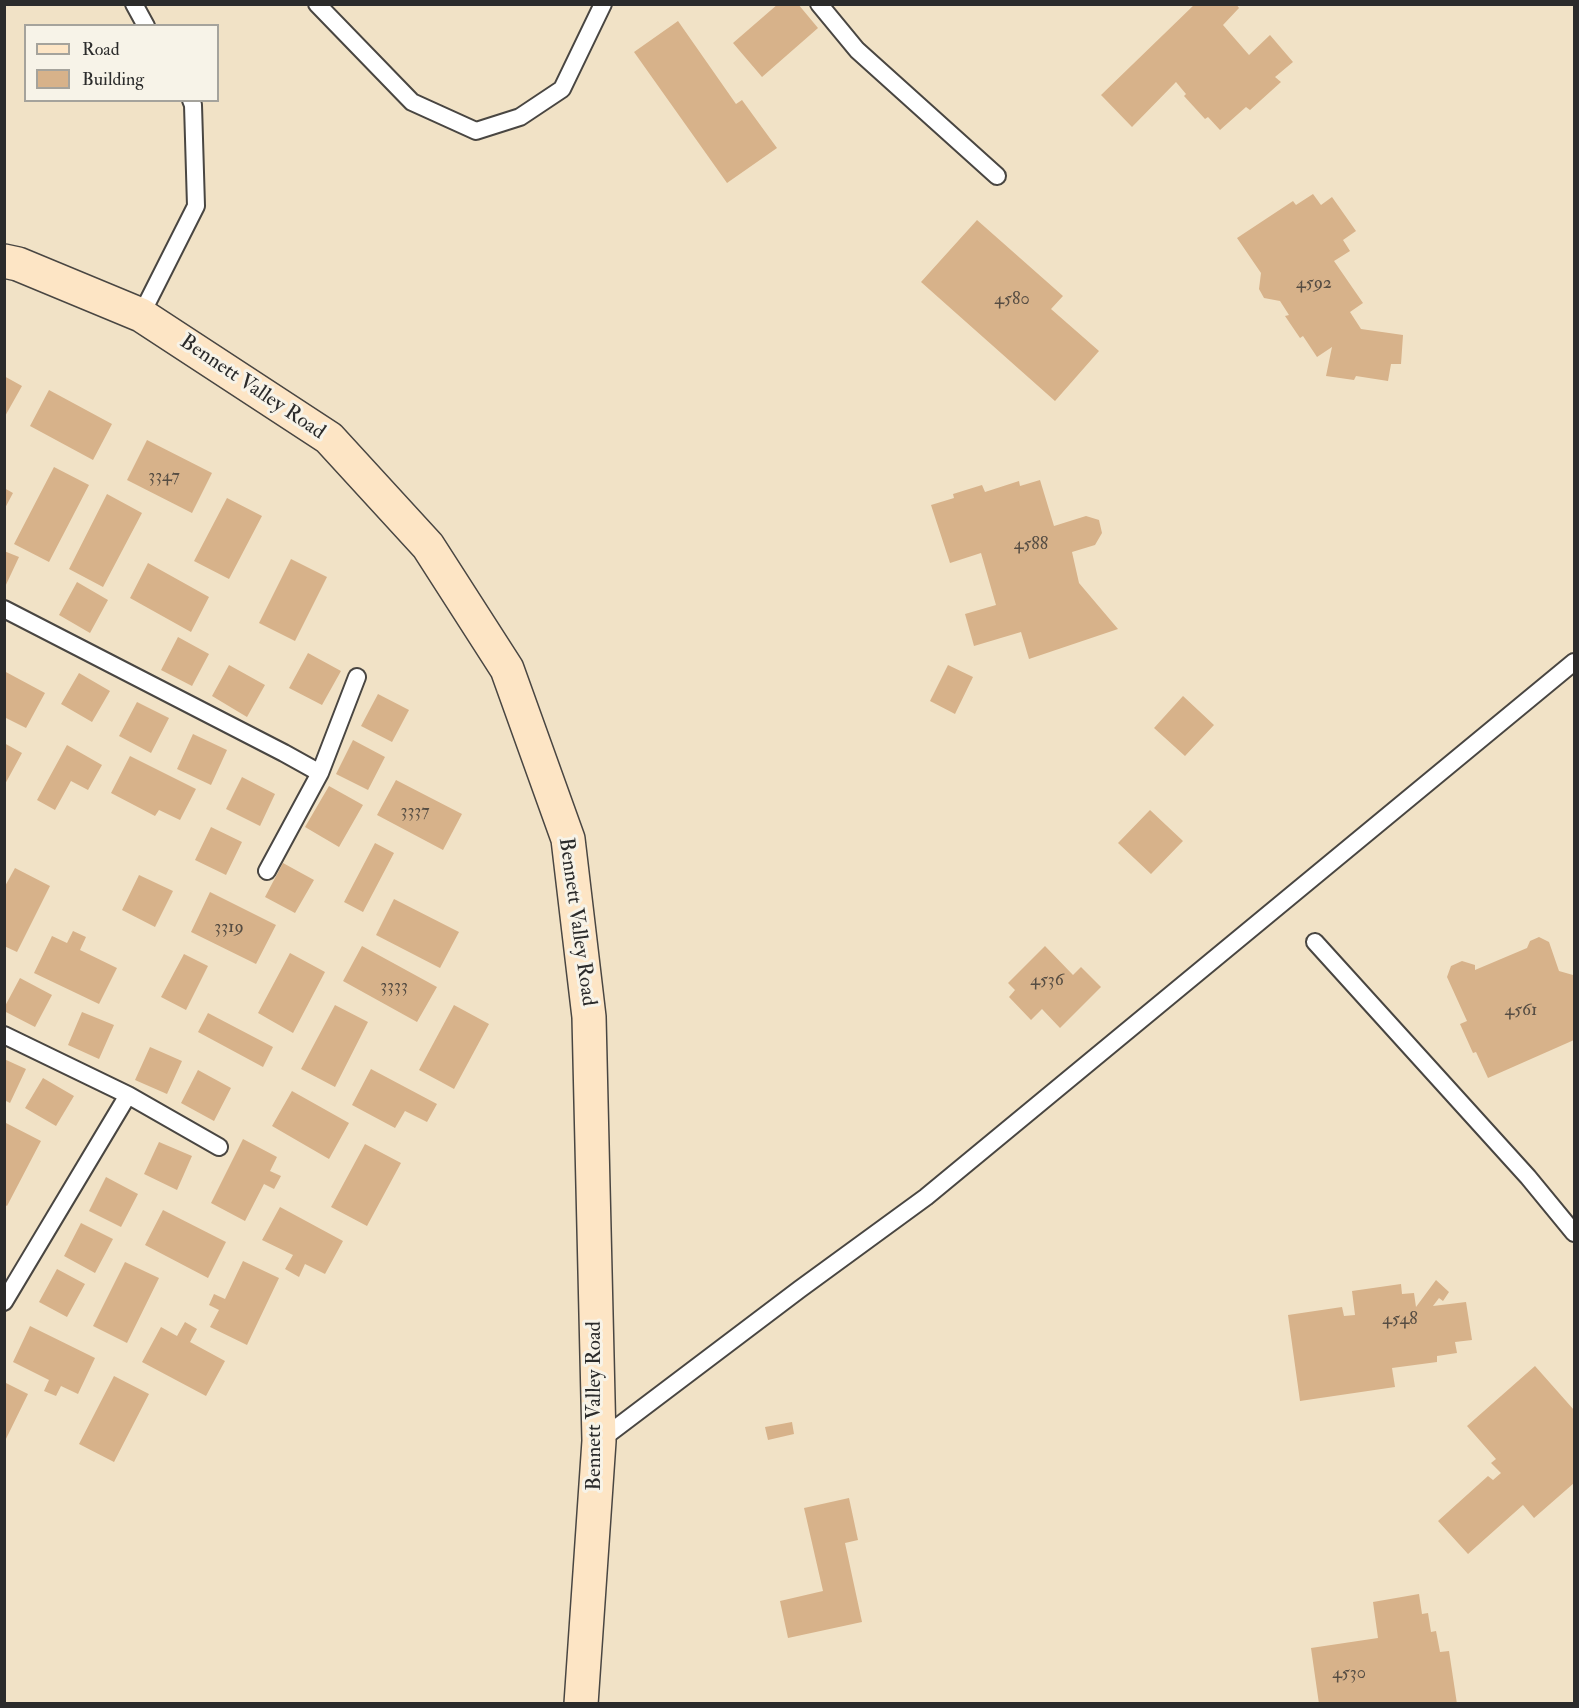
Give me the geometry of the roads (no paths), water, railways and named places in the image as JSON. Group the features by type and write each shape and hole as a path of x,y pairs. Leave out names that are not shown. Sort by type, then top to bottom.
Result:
{"street":[{"name":"Bennett Valley Road","path":"4,261 18,264 141,315 328,438 428,546 507,669 568,839 588,1005 599,1442 581,1704"}],"lane":[{"path":"317,4 412,102 476,131 520,117 561,89 603,4"},
{"path":"819,4 857,50 997,176"},
{"path":"135,5 145,24"},
{"path":"141,315 196,206 191,102"},
{"path":"4,609 320,773"},
{"path":"599,1442 800,1289 926,1197 1575,662"},
{"path":"267,871 320,773 357,677"},
{"path":"1315,942 1528,1177 1575,1233"},
{"path":"4,1035 128,1095 219,1147"},
{"path":"4,1302 128,1095"}]}
